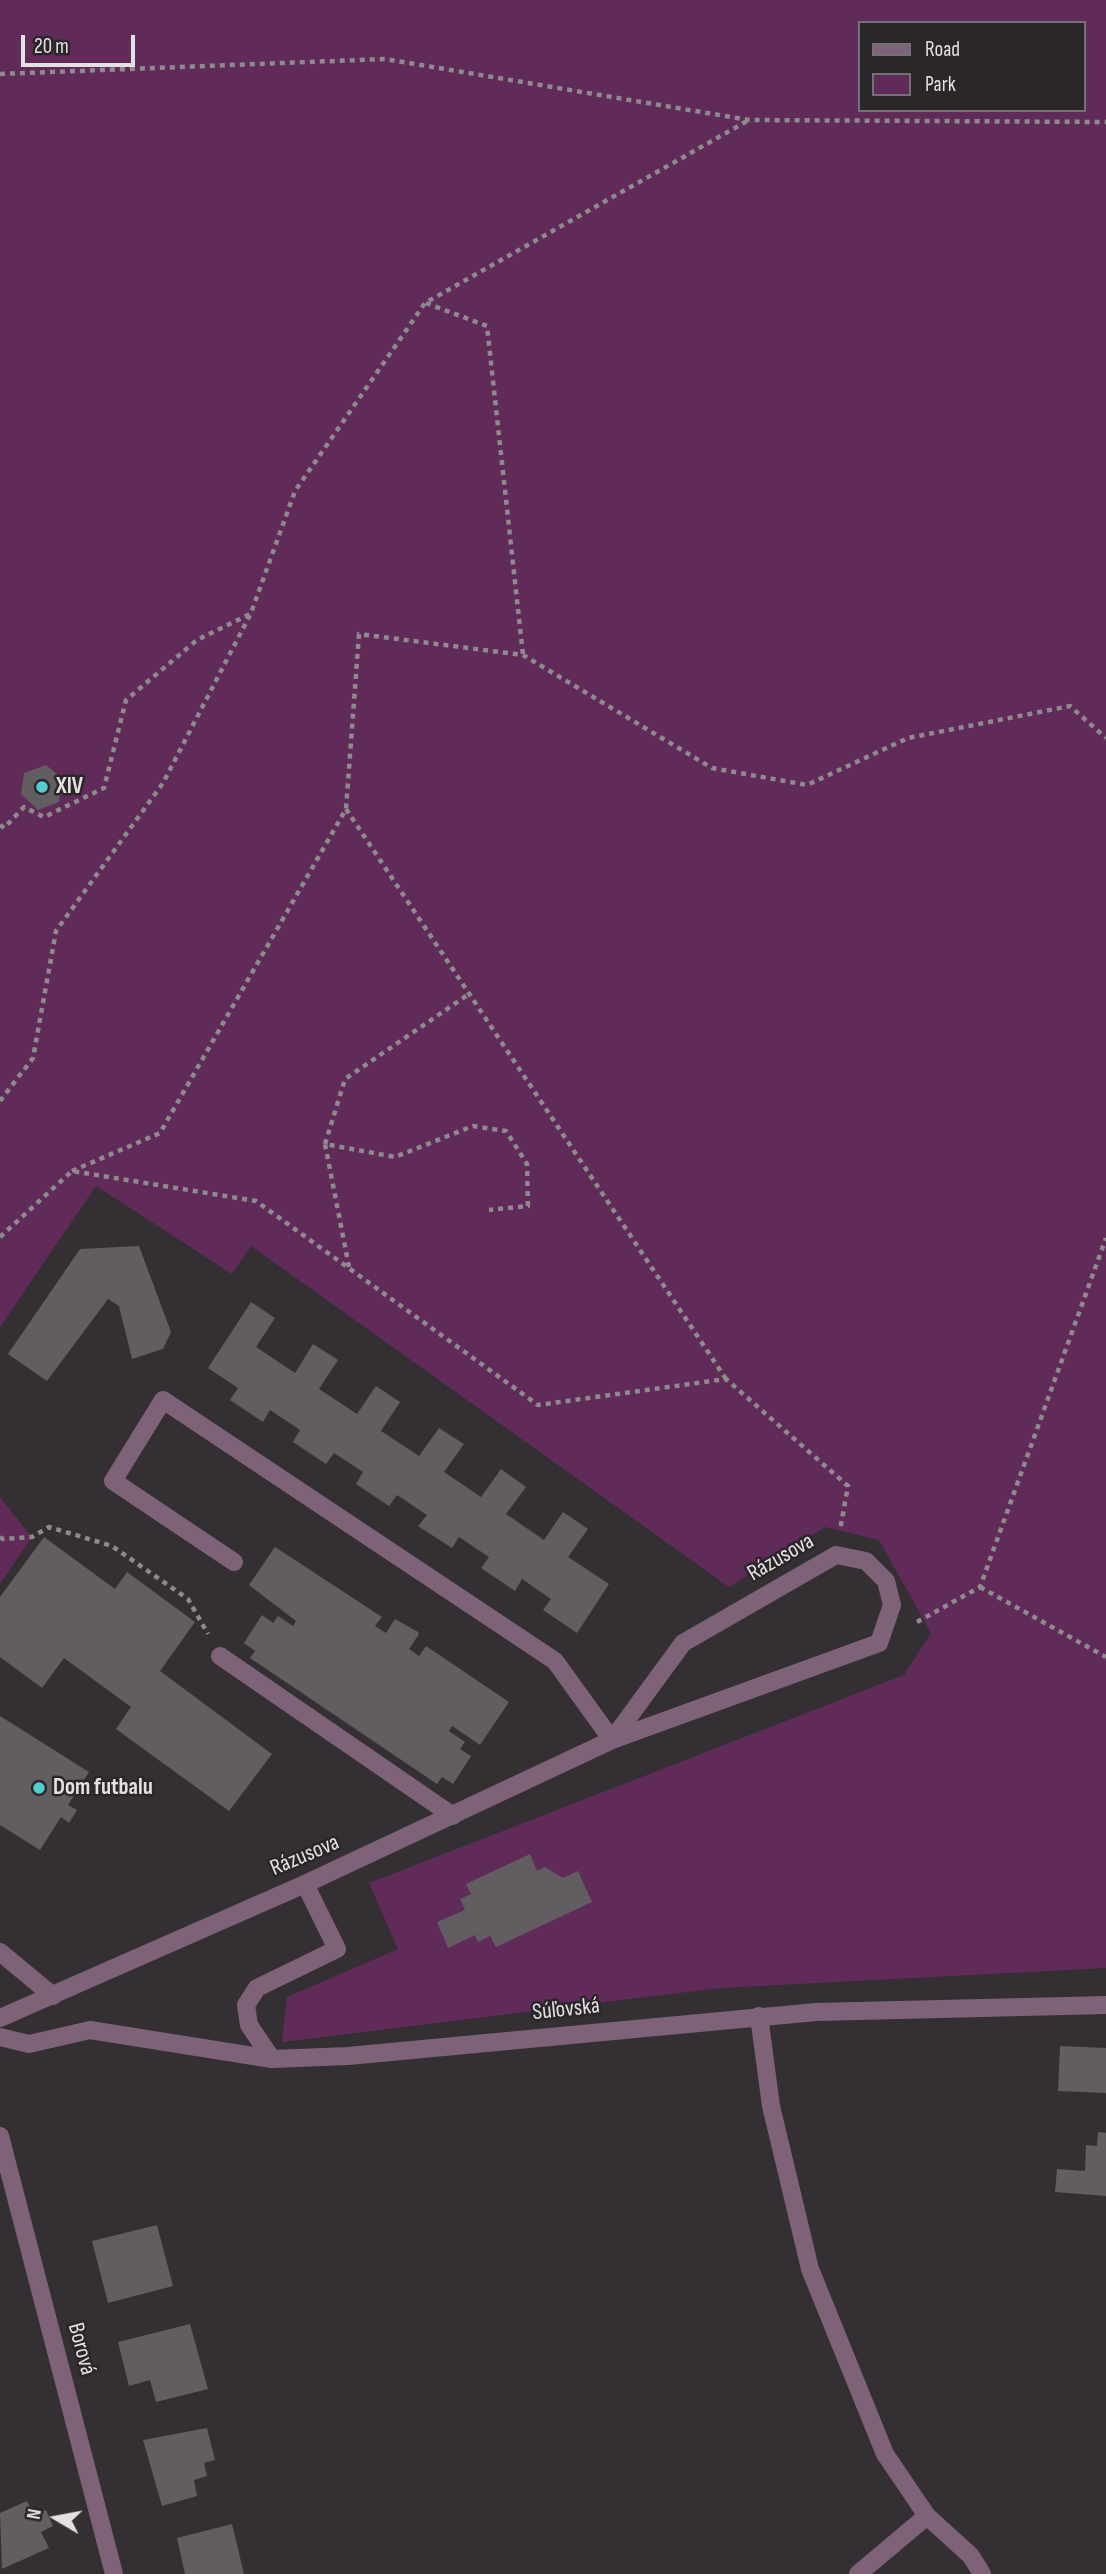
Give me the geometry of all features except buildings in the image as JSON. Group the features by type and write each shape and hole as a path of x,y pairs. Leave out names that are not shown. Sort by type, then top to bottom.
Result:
{"street":[{"path":"234,1562 113,1481 163,1400 555,1661 612,1740"},
{"name":"Rázusova","path":"0,2018 305,1884 612,1740 879,1643 892,1605 886,1581 866,1561 836,1555 683,1643 612,1740"},
{"path":"220,1656 453,1816"},
{"path":"272,2059 249,2025 246,2004 257,1988 337,1949 305,1884"},
{"path":"0,1952 53,1996"},
{"name":"Súľovská","path":"0,2037 29,2044 90,2029 272,2059 348,2056 816,2012 1106,2005"},
{"path":"759,2016 771,2106 810,2269 885,2454 927,2516 971,2556 982,2574"},
{"name":"Borová","path":"0,2136 114,2574"},
{"path":"858,2574 927,2516"}],"path":[{"path":"0,74 385,59 749,120 1106,122"},
{"path":"0,1101 33,1059 56,931 163,783 251,613 295,491 425,303 749,120"},
{"path":"425,303 486,326 523,655"},
{"path":"0,825 4,828 24,807 44,817 104,788 126,700 197,640 251,613"},
{"path":"0,1237 72,1171 160,1133 346,809 359,634 523,655 712,768 807,785 908,738 1070,706 1106,738"},
{"path":"346,809 726,1379 848,1486 836,1555"},
{"path":"349,1268 325,1144 345,1079 469,994"},
{"path":"325,1144 395,1157 473,1126 506,1132 527,1164 528,1206 489,1210"},
{"path":"72,1171 256,1201 538,1405 726,1379"},
{"path":"879,1643 980,1587 1106,1238"},
{"path":"0,1537 32,1537 49,1527 112,1546 188,1599 220,1656"},
{"path":"980,1587 1106,1657"}],"green space":[{"path":"0,0 1106,0 1106,1968 720,1988 282,2042 287,1997 398,1949 369,1883 904,1675 931,1633 879,1540 825,1527 729,1587 251,1246 232,1274 96,1186 0,1327"},
{"path":"0,1497 32,1537 0,1584"}],"place":[{"name":"XIV","path":"42,787"},
{"name":"Dom futbalu","path":"39,1788"}]}
